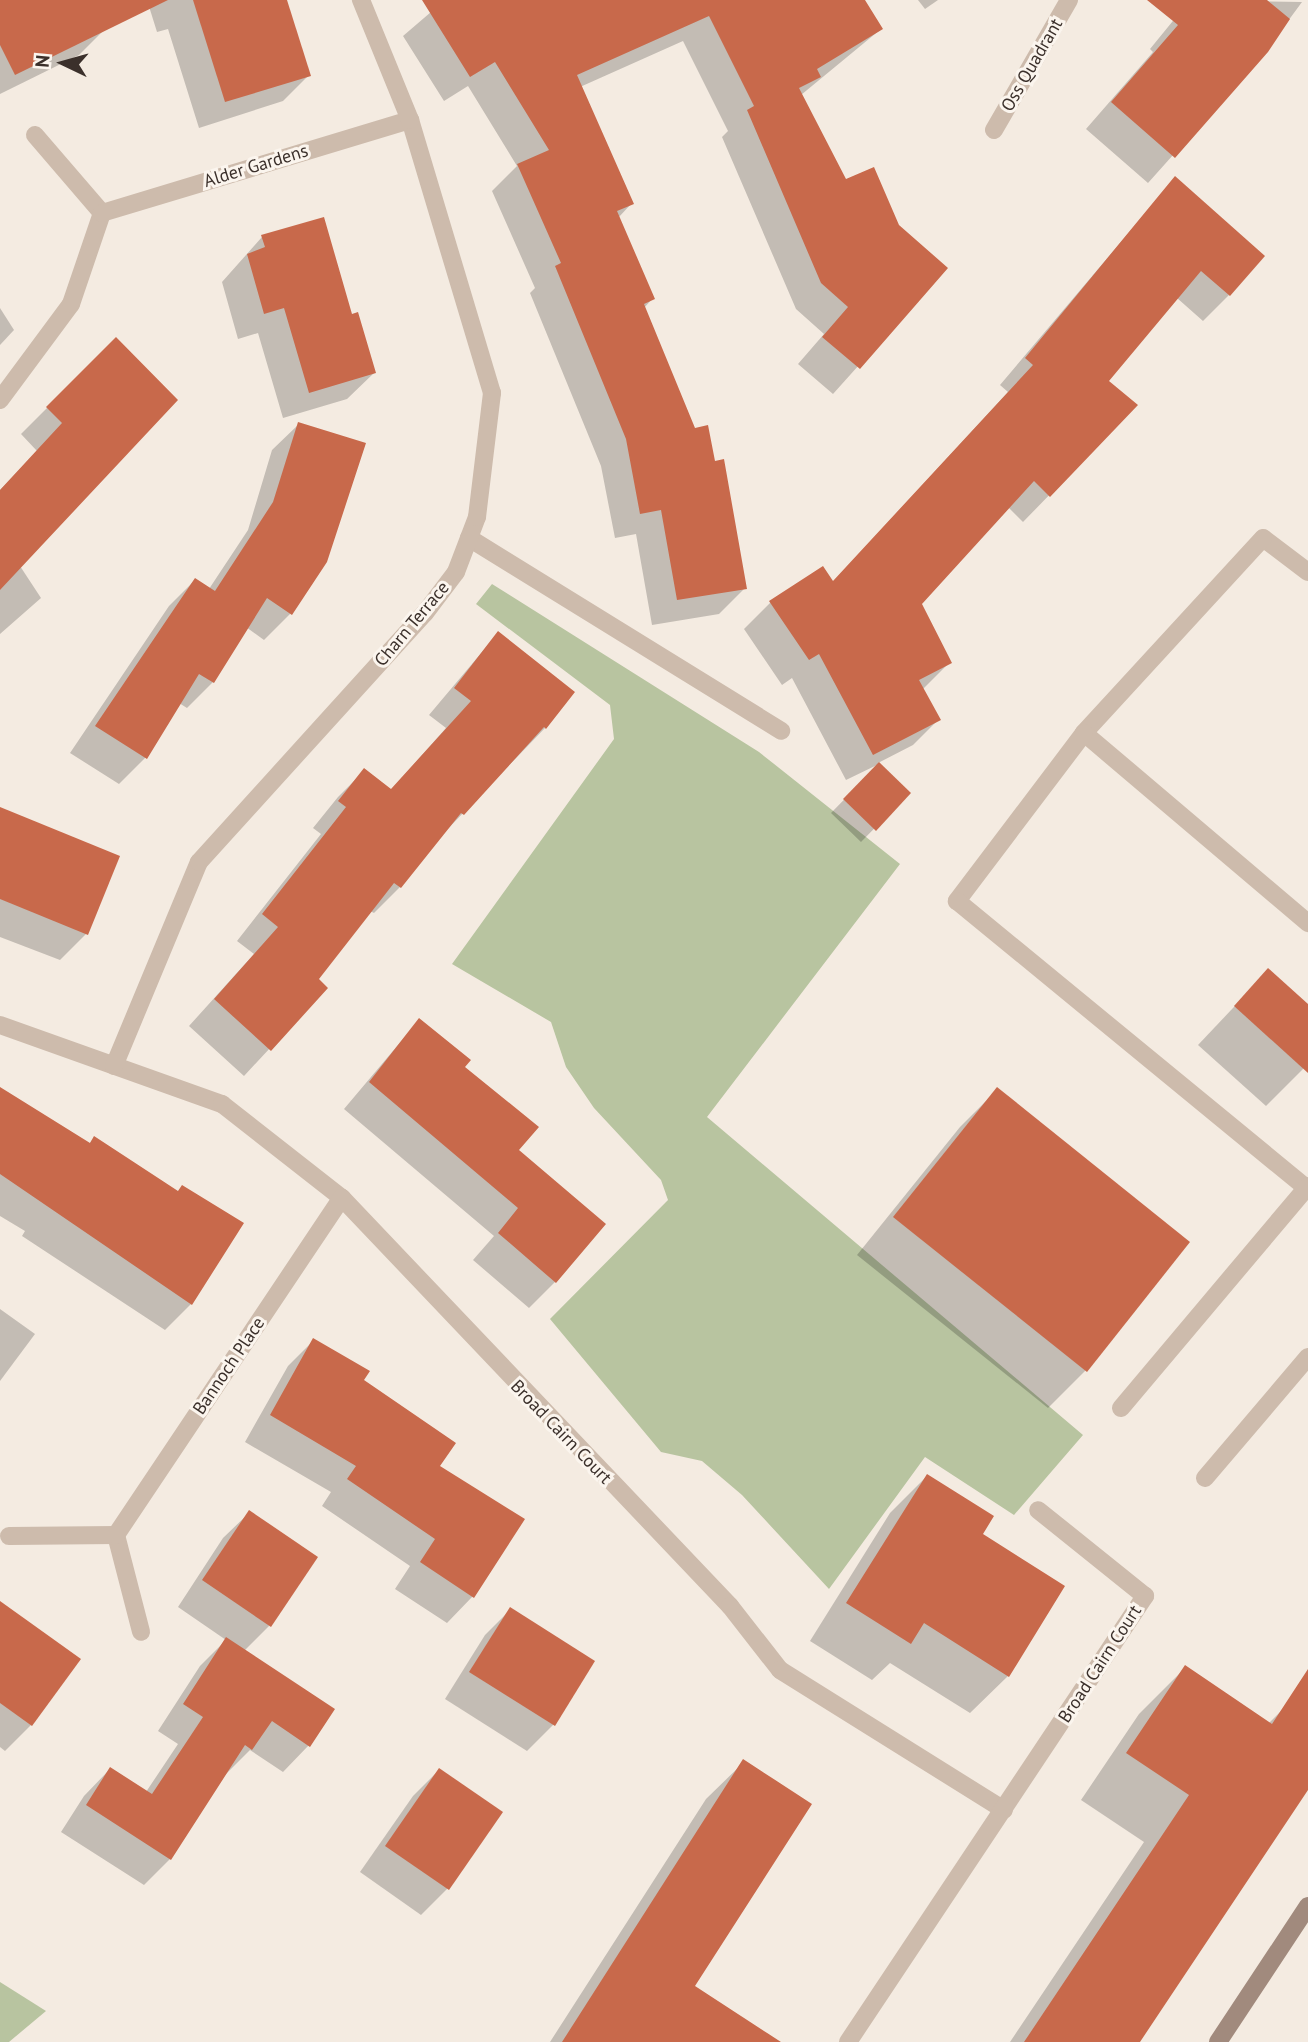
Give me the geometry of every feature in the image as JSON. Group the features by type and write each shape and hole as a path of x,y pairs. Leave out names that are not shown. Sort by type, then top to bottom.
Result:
{"main road":[{"path":"1218,2042 1308,1906"}],"street":[{"name":"Charn Terrace","path":"114,1066 199,862 425,613 456,572 477,517 492,393 410,120 361,0"},
{"name":"Oss Quadrant","path":"994,130 1069,0"},
{"name":"Alder Gardens","path":"102,213 410,120"},
{"path":"0,400 71,303 102,213 35,135"},
{"path":"469,538 781,731"},
{"path":"1121,1408 1307,1187 957,901 1084,733 1263,538 1308,572"},
{"path":"1084,733 1308,923"},
{"name":"Broad Cairn Court","path":"0,1025 222,1104 342,1198 730,1606 780,1670 1004,1810"},
{"name":"Bannoch Place","path":"116,1535 342,1198"},
{"path":"1205,1478 1308,1357"},
{"name":"Broad Cairn Court","path":"848,2042 1145,1596 1038,1510"},
{"path":"9,1536 116,1535 141,1632"}],"green space":[{"path":"492,584 759,752 900,864 707,1117 1083,1435 1014,1515 925,1457 829,1589 742,1495 702,1461 661,1452 550,1319 668,1200 661,1180 594,1108 566,1067 551,1022 452,964 614,739 610,705 476,604"},
{"path":"0,1982 46,2011 9,2042 0,2042"}],"building":[{"path":"0,0 168,0 15,75 0,45"},
{"path":"193,0 287,0 311,76 225,102"},
{"path":"422,0 865,0 883,29 817,69 821,77 799,88 846,179 874,167 899,225 948,268 860,369 822,337 848,307 821,283 747,110 754,106 709,16 577,75 634,204 617,211 655,299 644,304 695,428 708,425 715,461 724,459 747,589 677,600 661,510 640,514 626,439 555,266 561,263 517,164 549,150 495,62 470,77"},
{"path":"1147,0 1267,0 1290,19 1268,52 1175,158 1111,102 1178,25"},
{"path":"1175,176 1265,256 1230,296 1201,271 1109,381 1138,405 1050,497 1034,481 922,604 952,663 919,680 941,720 873,755 819,654 809,660 769,601 823,566 833,581 1033,365 1025,358"},
{"path":"324,217 352,314 358,312 376,373 309,393 284,308 264,314 247,254 265,247 261,235"},
{"path":"116,337 178,400 0,590 0,490 62,423 46,407"},
{"path":"298,422 366,443 327,562 292,615 267,598 214,683 199,674 147,759 95,726 195,578 215,591 273,502"},
{"path":"498,631 575,692 546,729 544,727 464,815 461,813 401,888 394,883 319,979 328,988 271,1051 214,999 278,927 262,914 346,807 338,801 364,768 391,789 471,701 454,688"},
{"path":"879,762 911,793 876,831 843,799"},
{"path":"0,807 120,856 88,935 0,899"},
{"path":"1268,968 1308,1004 1308,1073 1234,1006"},
{"path":"419,1018 471,1060 465,1067 539,1127 519,1150 606,1224 556,1283 498,1233 518,1208 369,1082"},
{"path":"0,1087 90,1143 94,1136 178,1191 182,1185 244,1223 192,1305 0,1174"},
{"path":"997,1087 1190,1242 1087,1372 893,1217"},
{"path":"313,1338 370,1371 364,1380 456,1443 440,1466 525,1519 474,1598 420,1562 435,1539 347,1479 356,1466 270,1415"},
{"path":"927,1474 994,1516 983,1534 1065,1586 1009,1677 924,1623 911,1644 846,1603"},
{"path":"249,1510 318,1557 271,1627 202,1580"},
{"path":"0,1601 81,1659 32,1726 0,1703"},
{"path":"510,1607 595,1661 555,1726 469,1672"},
{"path":"226,1637 335,1709 310,1747 272,1721 252,1750 245,1745 171,1860 86,1805 110,1767 152,1794 203,1717 183,1704"},
{"path":"1185,1665 1272,1724 1308,1669 1308,1790 1140,2042 1024,2042 1189,1795 1126,1753"},
{"path":"743,1759 812,1804 695,1986 781,2042 562,2042"},
{"path":"439,1768 503,1812 449,1890 385,1846"}]}
